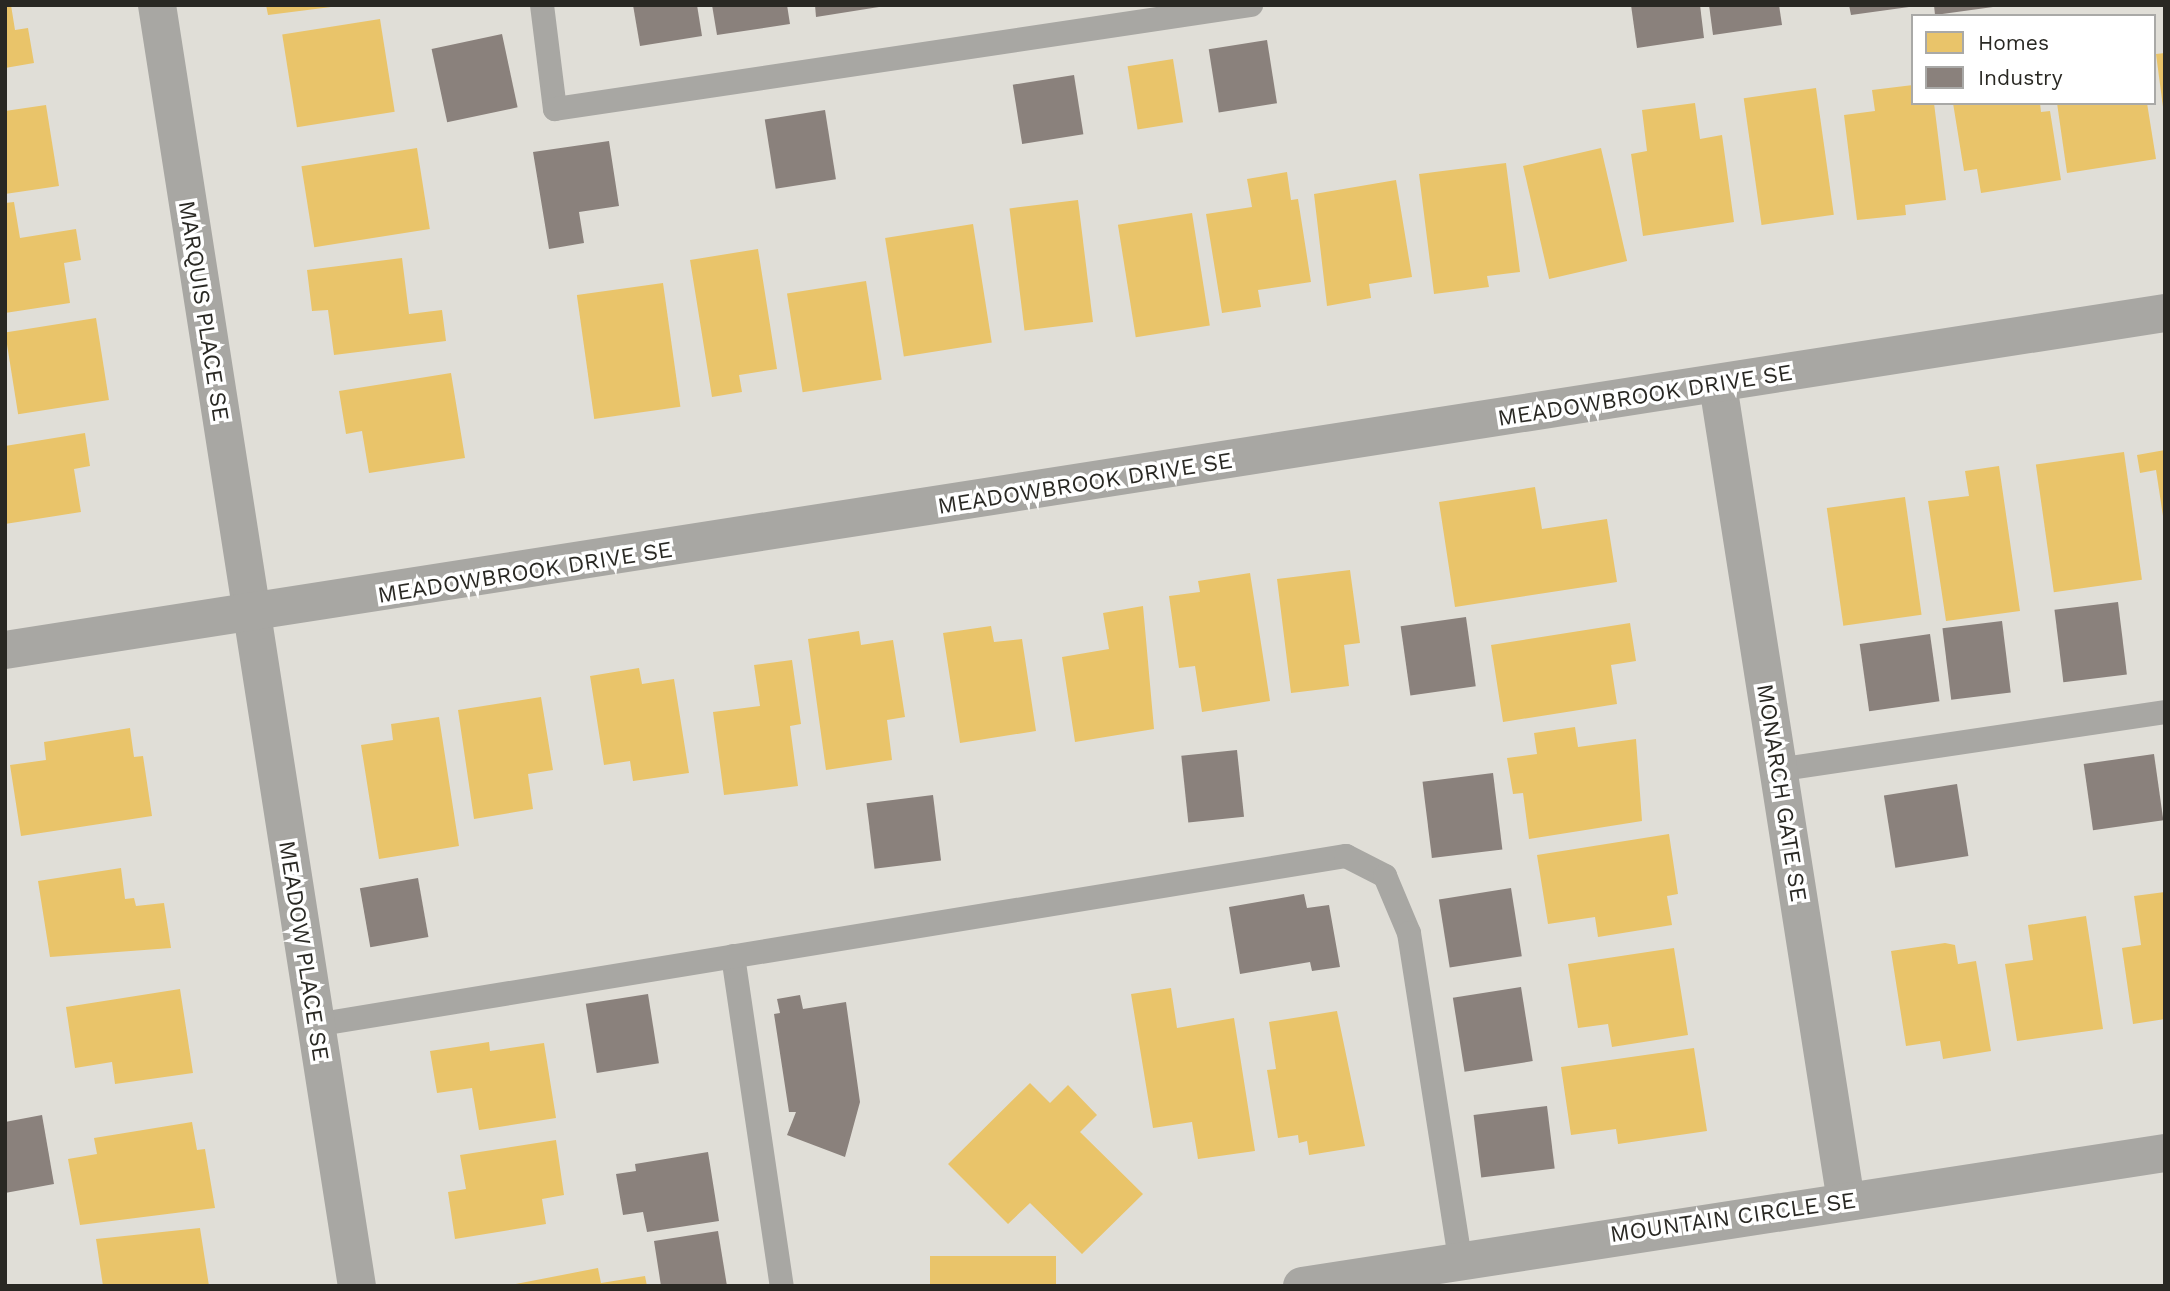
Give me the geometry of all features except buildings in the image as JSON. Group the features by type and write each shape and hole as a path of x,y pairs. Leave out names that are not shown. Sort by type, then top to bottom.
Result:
{"street":[{"name":"MARQUIS PLACE SE","path":"157,5 249,616"},
{"name":"MEADOWBROOK DRIVE SE","path":"5,650 249,616 2165,313"},
{"name":"MONARCH GATE SE","path":"1718,384 1846,1201"},
{"name":"MEADOW PLACE SE","path":"249,616 357,1286"},
{"name":"MOUNTAIN CIRCLE SE","path":"1302,1286 1460,1258 2165,1153"}],"lane":[{"path":"542,5 555,109 1251,5"},
{"path":"1777,770 2165,712"},
{"path":"315,1025 1346,856 1385,876 1409,933 1460,1258"},
{"path":"733,956 782,1286"}]}
